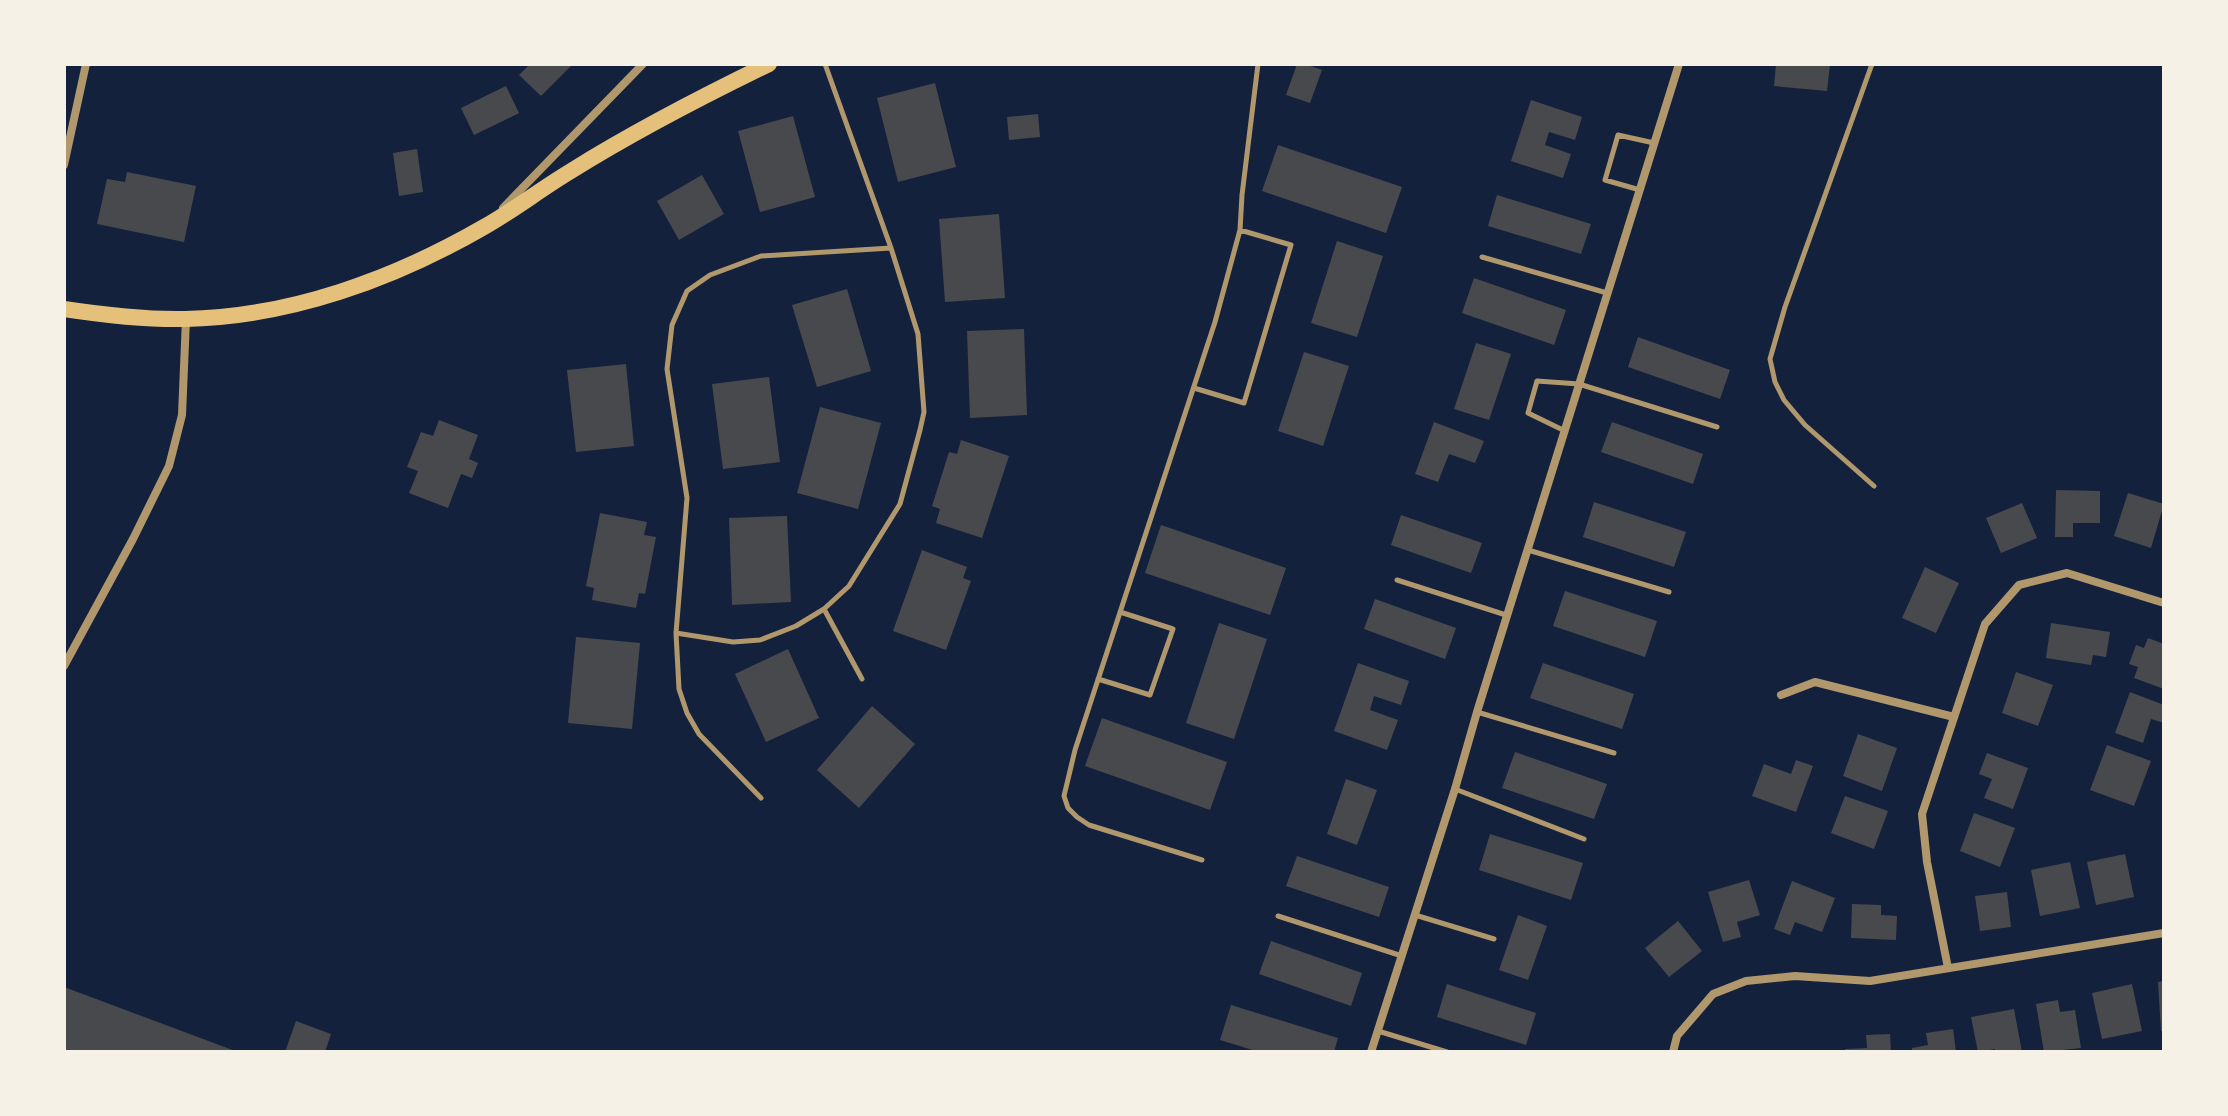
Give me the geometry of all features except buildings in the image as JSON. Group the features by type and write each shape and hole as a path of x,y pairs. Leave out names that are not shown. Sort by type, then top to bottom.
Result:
{"main road":[{"path":"64,309 186,319 257,312 332,295 430,256 486,226 629,136 769,64"}],"street":[{"path":"64,165 86,64"},
{"path":"486,226 633,67 643,64"},
{"path":"1371,1052 1679,64"},
{"path":"64,666 169,466 182,415 186,319"},
{"path":"1948,968 1927,862 1922,814 1985,624 2019,585 2067,573 2164,603"},
{"path":"1781,695 1815,682 1954,717"},
{"path":"1673,1052 1677,1036 1713,994 1746,981 1795,976 1870,981 2164,933"}],"lane":[{"path":"676,633 733,642 760,640 796,626 824,609 849,586 900,504 924,412 918,334 891,248 825,64"},
{"path":"1872,64 1785,307 1770,359 1780,391 1805,425 1874,486"},
{"path":"1202,860 1089,825 1068,808 1064,796 1075,750 1215,322 1240,230 1256,66"},
{"path":"1640,190 1605,180 1618,135 1654,143"},
{"path":"1194,388 1244,403 1287,259 1291,245 1240,230"},
{"path":"761,798 699,734 687,713 679,689 676,633 687,498 667,369 672,325 687,291 710,275 761,256 891,248"},
{"path":"1482,257 1608,294"},
{"path":"1565,431 1528,413 1537,381 1579,384 1717,427"},
{"path":"1528,550 1669,592"},
{"path":"1397,580 1507,615"},
{"path":"824,609 862,679"},
{"path":"1098,679 1150,695 1173,629 1120,612"},
{"path":"1477,712 1614,753"},
{"path":"1455,789 1584,839"},
{"path":"1414,914 1494,939"},
{"path":"1278,916 1403,956"},
{"path":"1378,1031 1447,1052"}]}
